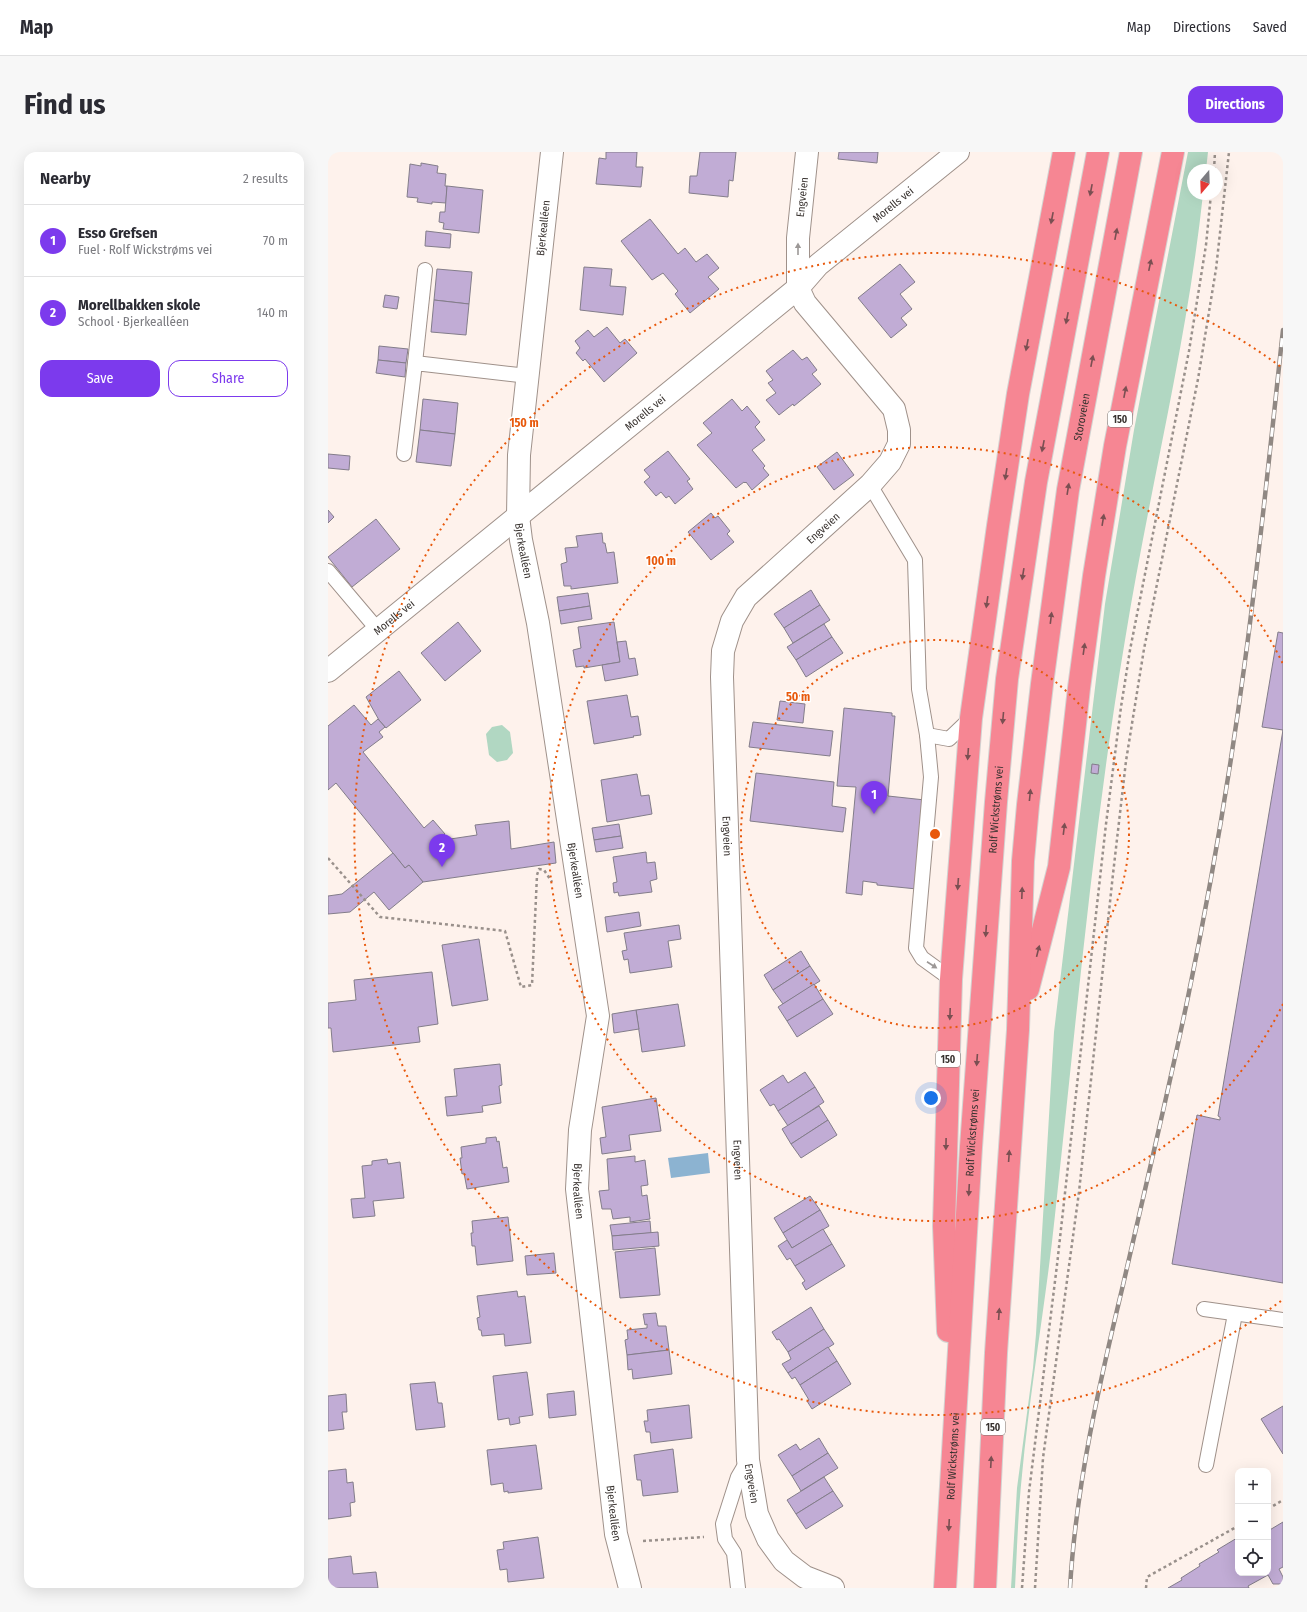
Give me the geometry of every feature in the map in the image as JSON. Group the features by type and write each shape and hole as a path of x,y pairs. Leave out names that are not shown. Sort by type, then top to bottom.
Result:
{"highway":[{"name":"150","path":"953,1444 944,1226 951,979 971,718 1018,394 1064,152"},
{"name":"Rolf Wickstrøms vei","path":"945,1588 981,996 1007,679 1036,482 1098,152"},
{"name":"Storoveien","path":"1018,1030 1023,861 1042,684 1068,490 1131,152"},
{"name":"150","path":"985,1588 996,1353 1018,1030 1059,867 1079,688 1098,553 1118,431 1173,152"}],"street":[{"name":"Bjerkealléen","path":"552,152 519,455 518,516 521,540 538,623 598,1016 580,1130 577,1189 617,1543 630,1588"},
{"name":"Engveien","path":"807,152 798,238 798,288 805,303 894,409 899,430 899,444 890,462 870,486 746,597 732,621 723,651 722,677 748,1460 757,1514 768,1539 784,1560 806,1577 833,1588"},
{"name":"Morells vei","path":"328,671 798,288 818,265 958,152"}],"lane":[{"path":"404,454 425,270"},
{"path":"415,363 528,376"},
{"path":"870,486 915,560 919,689 927,736 931,777 916,948 922,958 951,979"},
{"path":"328,571 378,630"},
{"path":"927,736 949,739 971,718"},
{"path":"1204,1309 1283,1320"},
{"path":"1206,1465 1236,1314"},
{"path":"738,1588 734,1553 725,1539 723,1524 738,1477 748,1460"}],"path":[{"path":"1214,164 1215,152"},
{"path":"1035,1588 1044,1458 1079,1192 1126,761 1144,649 1198,379 1216,269 1229,152"},
{"path":"1022,1588 1028,1492 1058,1266 1106,824 1121,707 1130,650 1189,351 1206,245 1210,200"},
{"path":"329,860 380,917 505,930 521,987 532,985 537,875 539,869 544,870 552,883"},
{"path":"1271,1507 1283,1500"},
{"path":"617,1543 703,1538 715,1534 723,1524"},
{"path":"1146,1588 1147,1577 1235,1528"}],"green space":[{"path":"1188,152 1208,152 1207,164 1187,164 1187,200 1202,200 1196,250 1178,362 1125,640 1094,855 1051,1248 1025,1442 1015,1588 1011,1588 1017,1488 1036,1334 1054,1032 1105,604 1134,430"},
{"path":"502,725 510,732 513,753 507,760 497,762 489,755 486,734 492,727"}],"water":[{"path":"708,1153 710,1173 671,1178 668,1158"}],"building":[{"path":"606,152 637,152 636,167 643,167 641,187 596,184 599,158 606,159"},
{"path":"700,152 736,152 733,181 729,180 728,197 689,193 690,176 697,176"},
{"path":"839,152 878,152 877,163 838,159"},
{"path":"421,163 438,166 437,173 446,174 446,203 432,202 432,204 417,202 418,198 407,197 410,164 421,166"},
{"path":"447,186 483,190 479,233 443,229 444,223 439,222 440,212 445,212"},
{"path":"650,219 678,254 685,248 696,262 707,254 719,268 708,277 719,289 690,313 675,294 678,291 663,273 652,280 621,241"},
{"path":"426,231 451,234 450,248 425,246"},
{"path":"900,264 915,282 900,294 912,309 901,318 907,325 891,338 858,298"},
{"path":"584,267 612,269 610,286 626,287 623,315 580,310"},
{"path":"437,269 472,272 469,304 434,300"},
{"path":"385,295 399,297 397,309 383,307"},
{"path":"434,300 469,304 466,335 431,332"},
{"path":"607,327 620,343 625,339 637,353 604,382 585,359 583,361 576,353 580,348 575,341 588,330 594,337"},
{"path":"379,346 408,349 406,363 378,360"},
{"path":"793,350 802,360 807,357 817,370 812,374 821,384 794,406 793,404 779,415 766,400 776,393 768,383 773,380 766,371"},
{"path":"378,360 406,363 405,377 376,373"},
{"path":"423,399 458,403 455,434 420,430"},
{"path":"732,399 742,411 747,406 760,422 755,427 765,440 752,450 765,466 763,468 769,475 752,490 746,482 736,488 697,445 712,433 703,423"},
{"path":"420,430 455,434 451,466 416,462"},
{"path":"668,451 690,479 687,481 693,489 675,504 669,496 666,498 661,492 656,496 644,482 650,477 644,470"},
{"path":"837,452 854,475 834,490 817,467"},
{"path":"328,454 350,456 349,470 328,468"},
{"path":"328,510 334,517 328,523"},
{"path":"711,513 715,518 718,516 730,531 727,534 734,542 711,560 688,532"},
{"path":"376,519 400,549 352,587 328,557"},
{"path":"602,533 603,543 605,543 607,553 614,552 618,583 571,589 571,586 564,586 561,564 567,562 565,548 578,547 576,536"},
{"path":"811,590 820,605 784,628 774,614"},
{"path":"588,593 590,606 559,611 557,597"},
{"path":"820,605 830,620 793,643 784,628"},
{"path":"590,606 592,619 561,624 559,611"},
{"path":"458,622 481,651 445,681 421,653"},
{"path":"614,622 620,662 584,668 584,666 576,667 573,650 581,648 578,627"},
{"path":"824,624 832,637 796,660 787,647"},
{"path":"1278,632 1283,633 1283,730 1262,727"},
{"path":"832,637 843,653 806,677 796,660"},
{"path":"626,641 629,659 635,658 638,675 605,681 602,665 620,662 617,642"},
{"path":"399,671 421,700 386,728 379,720 366,697"},
{"path":"627,695 631,717 638,716 641,735 594,744 587,701"},
{"path":"780,701 805,704 803,723 777,720"},
{"path":"354,705 371,725 378,719 385,727 379,732 383,737 363,752 424,828 433,820 445,834 437,841 477,835 475,825 509,821 511,849 554,842 556,863 423,882 409,865 405,868 336,783 328,790 328,726"},
{"path":"844,708 892,713 892,716 895,716 888,796 925,800 917,889 877,885 877,883 863,881 862,895 846,893 856,787 837,786"},
{"path":"753,722 833,731 830,756 749,747"},
{"path":"1283,730 1283,1283 1172,1264 1197,1115 1220,1120 1220,1117 1218,1116"},
{"path":"1092,764 1099,765 1098,774 1091,773"},
{"path":"756,773 834,782 832,806 846,808 843,832 750,821"},
{"path":"637,774 641,796 649,795 652,814 607,822 601,780"},
{"path":"619,824 621,836 594,840 592,828"},
{"path":"621,836 623,848 596,852 594,840"},
{"path":"646,852 647,863 655,862 657,879 650,881 652,892 619,896 618,892 614,893 613,883 617,882 613,857"},
{"path":"393,853 405,868 409,865 423,882 389,910 374,892 350,912 328,914 328,896 342,894"},
{"path":"639,912 641,926 607,932 605,917"},
{"path":"679,925 681,939 668,941 672,967 630,973 628,959 624,960 622,951 627,950 624,933"},
{"path":"479,939 488,1000 452,1006 442,945"},
{"path":"801,951 810,966 773,990 764,975"},
{"path":"810,966 820,981 783,1004 773,990"},
{"path":"432,972 438,1024 418,1027 420,1042 333,1052 331,1028 328,1028 328,1003 356,1000 354,980"},
{"path":"814,984 823,999 787,1021 778,1007"},
{"path":"823,999 833,1014 797,1037 787,1021"},
{"path":"678,1004 685,1046 642,1052 636,1010"},
{"path":"636,1010 639,1029 614,1033 612,1014"},
{"path":"500,1064 502,1085 499,1086 501,1103 482,1106 483,1112 447,1116 445,1097 457,1096 454,1069"},
{"path":"805,1072 815,1087 778,1111 774,1104 770,1106 760,1090 783,1075 788,1083"},
{"path":"815,1087 824,1102 788,1126 778,1111"},
{"path":"656,1098 661,1131 629,1135 631,1150 602,1154 600,1138 606,1137 602,1107"},
{"path":"819,1106 828,1120 791,1144 782,1129"},
{"path":"828,1120 837,1135 801,1158 791,1144"},
{"path":"496,1137 497,1142 499,1141 503,1168 507,1167 509,1182 467,1189 464,1173 462,1174 460,1158 462,1158 461,1147 486,1143 486,1138"},
{"path":"635,1156 635,1162 645,1160 648,1185 641,1186 642,1196 647,1195 650,1219 630,1222 630,1217 613,1219 611,1209 602,1209 599,1191 609,1190 607,1159"},
{"path":"387,1159 388,1164 400,1162 404,1198 373,1201 375,1216 353,1218 351,1199 365,1198 362,1166 372,1165 372,1161"},
{"path":"810,1196 820,1210 783,1233 774,1218"},
{"path":"820,1210 829,1226 792,1248 783,1233"},
{"path":"508,1217 513,1261 477,1265 475,1246 472,1246 472,1221"},
{"path":"650,1221 651,1233 612,1236 610,1225"},
{"path":"823,1229 832,1244 795,1266 790,1258 787,1260 778,1246 787,1240 792,1248"},
{"path":"658,1232 659,1246 613,1250 612,1236"},
{"path":"832,1244 845,1266 806,1290 802,1283 805,1281 795,1266"},
{"path":"655,1248 660,1295 620,1298 615,1252"},
{"path":"554,1253 556,1273 527,1275 525,1256"},
{"path":"517,1291 518,1297 525,1296 531,1343 505,1346 504,1334 482,1336 481,1330 479,1330 477,1318 480,1317 477,1296"},
{"path":"811,1307 824,1329 788,1352 772,1332"},
{"path":"656,1313 658,1326 666,1326 669,1350 627,1355 625,1340 628,1339 627,1330 647,1328 643,1314"},
{"path":"824,1329 834,1344 788,1373 782,1364 791,1359 788,1352"},
{"path":"828,1347 837,1361 800,1385 795,1377 792,1379 788,1373"},
{"path":"669,1350 672,1374 633,1379 632,1369 628,1370 627,1355"},
{"path":"837,1361 851,1384 812,1409 807,1401 809,1400 800,1385"},
{"path":"527,1372 533,1415 519,1417 520,1423 510,1425 509,1418 498,1420 493,1376"},
{"path":"435,1382 438,1403 442,1403 445,1427 416,1430 410,1384"},
{"path":"574,1391 576,1415 549,1418 547,1394"},
{"path":"346,1394 347,1412 342,1412 344,1429 328,1431 328,1396"},
{"path":"689,1405 692,1438 651,1443 650,1432 646,1432 644,1421 648,1421 647,1410"},
{"path":"1283,1406 1283,1454 1261,1419"},
{"path":"819,1438 828,1453 792,1476 778,1455 796,1444 800,1450"},
{"path":"536,1445 542,1489 508,1493 508,1491 504,1492 503,1483 491,1485 487,1450"},
{"path":"673,1449 678,1492 643,1496 641,1480 637,1480 634,1455"},
{"path":"828,1453 838,1468 801,1491 792,1476"},
{"path":"346,1469 347,1483 353,1482 355,1502 350,1503 351,1516 328,1519 328,1471"},
{"path":"824,1477 833,1491 796,1514 787,1500"},
{"path":"833,1491 843,1506 806,1529 796,1514"},
{"path":"1283,1522 1283,1567 1279,1569 1283,1577 1283,1584 1273,1584 1269,1576 1271,1576 1271,1529"},
{"path":"538,1537 544,1578 508,1582 507,1569 500,1570 497,1550 504,1549 503,1542"},
{"path":"1235,1539 1235,1576 1266,1576 1248,1586 1249,1588 1168,1588 1182,1580 1181,1578 1200,1566 1199,1564 1219,1552 1217,1550"},
{"path":"351,1556 353,1574 376,1572 378,1588 328,1588 328,1559"}],"railway":[{"path":"1070,1588 1077,1511 1097,1398 1180,1033 1220,830 1250,620 1283,330"}],"place":[{"name":"Esso Grefsen","path":"874,814"},
{"name":"Morellbakken skole","path":"442,867"}]}
